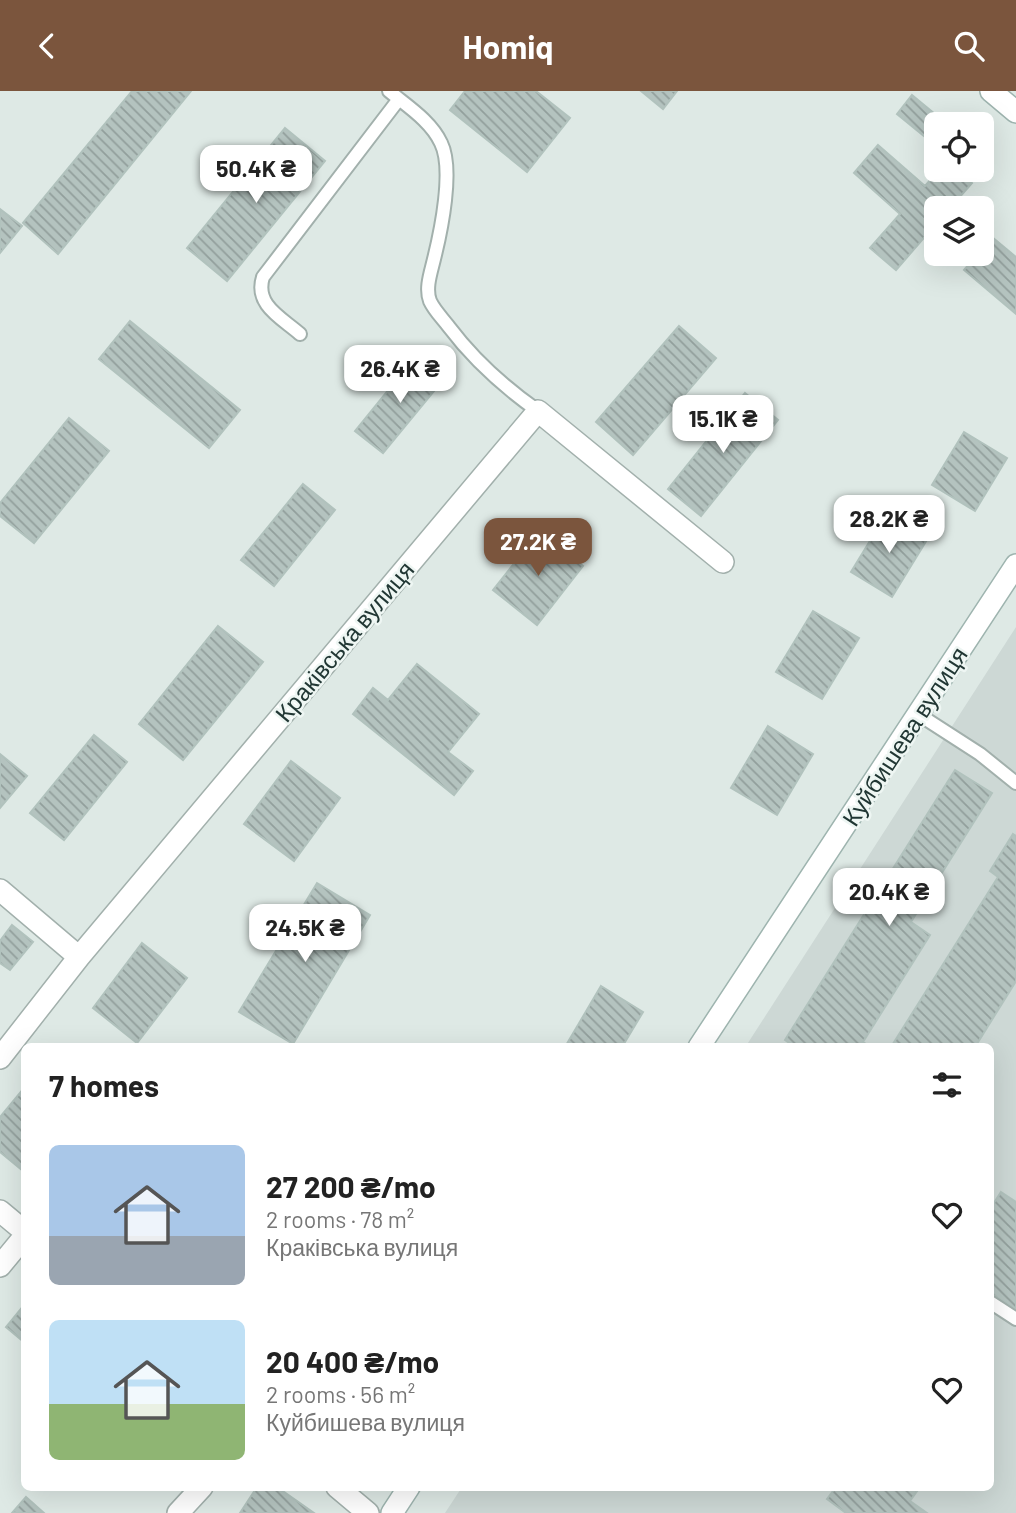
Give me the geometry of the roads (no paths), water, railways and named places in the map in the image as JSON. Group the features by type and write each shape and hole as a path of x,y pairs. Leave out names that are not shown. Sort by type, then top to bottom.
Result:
{"street":[{"path":"991,91 1016,112"},
{"path":"538,411 723,562"},
{"name":"Краківська вулиця","path":"0,1058 79,957 538,411"},
{"name":"Куйбишева вулиця","path":"702,1043 1016,565"},
{"path":"0,890 79,957"},
{"path":"0,1211 21,1228"},
{"path":"0,1266 21,1241"},
{"path":"178,1513 198,1491"},
{"path":"342,1491 368,1513"},
{"path":"392,1513 406,1491"}],"lane":[{"path":"300,334 266,305 260,287 263,277 394,95 430,127 442,144 446,161 442,225 428,282 429,299 477,359 506,388 538,411"},
{"path":"918,714 979,754 1016,783"},
{"path":"994,1305 1016,1319"}]}
